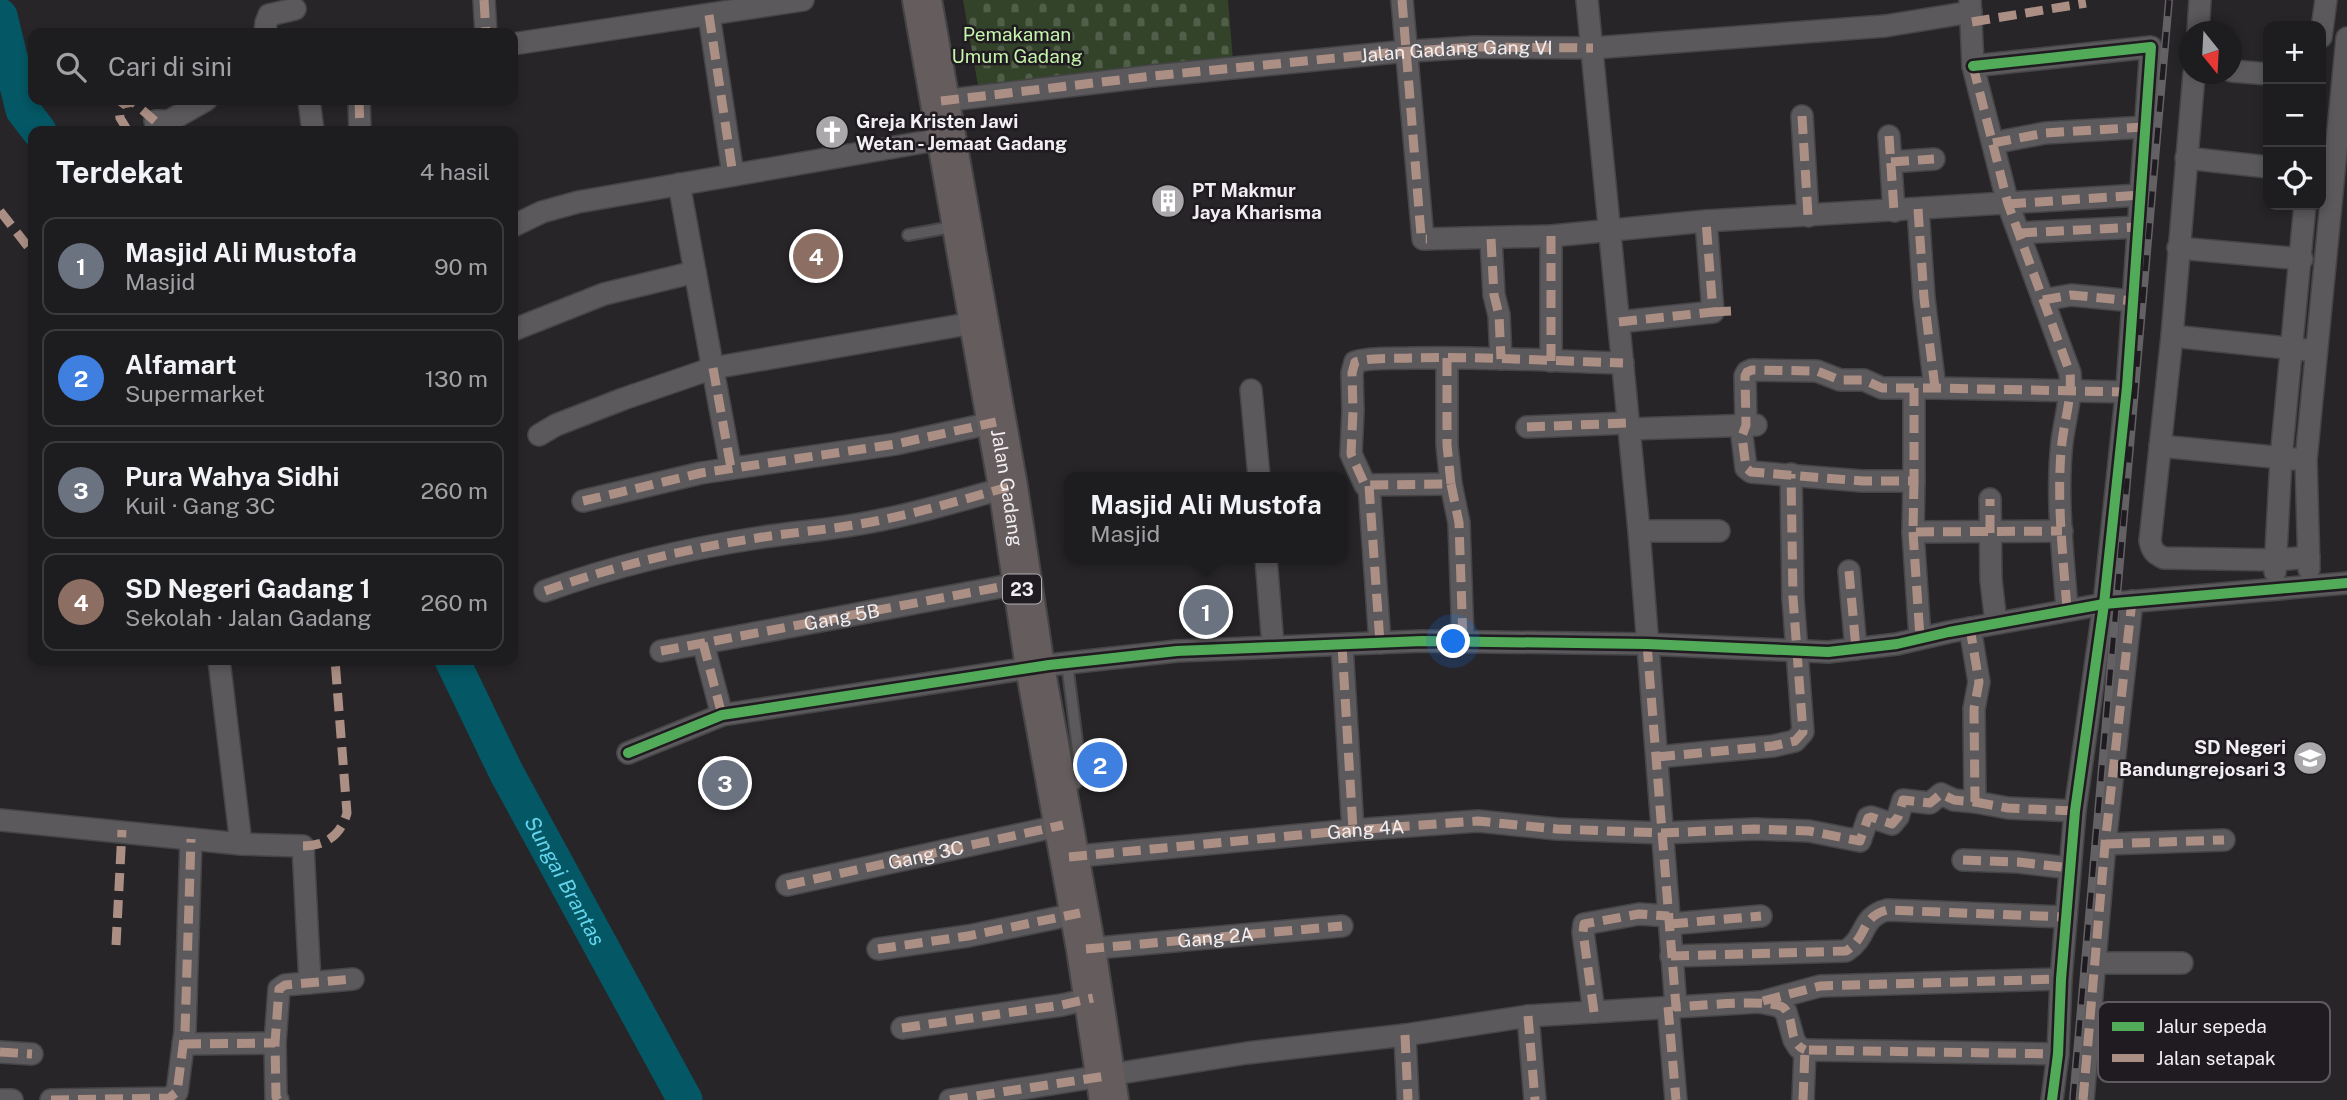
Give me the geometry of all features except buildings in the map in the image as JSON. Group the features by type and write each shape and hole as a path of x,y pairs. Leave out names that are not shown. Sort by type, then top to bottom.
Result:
{"highway":[{"name":"Jalan Gadang","path":"922,0 1008,487 1021,583 1051,665 1057,785 1108,1088"}],"street":[{"path":"484,0 485,28"},
{"path":"518,43 803,0"},
{"path":"1402,0 1422,238 1551,236 1706,221 2140,195"},
{"path":"1587,0 1639,531 1670,920 1676,1100"},
{"path":"2199,21 2200,0"},
{"path":"2323,21 2326,0"},
{"path":"1971,6 1973,66 2008,204 2070,373 2071,390 2062,443 2062,531 2067,609"},
{"name":"Jalan Gadang Gang VI","path":"941,101 1153,76 1407,51 1475,47 1593,48 1885,26 1971,6"},
{"path":"265,28 270,15 295,9"},
{"path":"709,15 733,175"},
{"path":"2310,585 2306,460 2327,172 2347,38"},
{"path":"1973,66 2151,47 2126,392 2104,604 2075,811 2061,979 2058,1054 2052,1100"},
{"path":"2242,72 2263,74"},
{"path":"2193,84 2172,336 2150,541 2156,555 2164,558 2276,560 2309,557"},
{"path":"155,121 169,121 197,105"},
{"path":"310,105 312,126"},
{"path":"359,105 360,126"},
{"path":"1802,116 1808,216"},
{"path":"1993,143 2045,133 2145,127"},
{"path":"1889,136 1894,211"},
{"path":"518,224 542,212 578,202 947,138"},
{"path":"1891,162 1934,159"},
{"path":"2186,159 2263,167"},
{"path":"679,184 730,468"},
{"path":"1918,209 1923,288 1935,388"},
{"path":"2274,588 2281,458 2305,210"},
{"path":"1619,322 1723,312 1706,221"},
{"path":"2019,233 2138,227"},
{"path":"1551,236 1552,361"},
{"path":"1491,239 1493,295 1499,314 1501,359"},
{"path":"2178,248 2302,259"},
{"path":"518,328 604,294 695,272"},
{"path":"2043,300 2080,295 2133,301"},
{"path":"539,435 556,425 623,399 713,369 979,321"},
{"path":"2172,336 2315,351"},
{"path":"1451,484 1369,486 1363,483 1351,454 1353,363 1362,360 1447,358 1623,363"},
{"path":"1447,358 1447,445 1459,523 1463,641"},
{"path":"1752,425 1745,376 1752,370 1817,371 1840,380 1864,380 1882,388 2126,392"},
{"path":"1914,388 1913,532 1920,638"},
{"path":"1251,390 1259,472"},
{"path":"583,501 654,482 896,444 996,422"},
{"path":"1527,427 1752,425"},
{"path":"1752,425 1742,436 1748,471 1862,481 1914,481"},
{"path":"2160,446 2306,460"},
{"path":"1657,757 1773,746 1801,737 1803,732 1796,650 1791,474"},
{"path":"1369,486 1380,643"},
{"path":"545,591 634,562 755,538 899,517 1008,487"},
{"path":"1990,499 1991,580 1996,623"},
{"path":"1639,531 1719,531"},
{"path":"1913,532 2062,531"},
{"path":"1266,563 1273,646"},
{"path":"1849,571 1856,649"},
{"name":"Gang 5B","path":"661,651 1021,583"},
{"path":"628,753 722,715 1051,665 1177,652 1273,646 1463,641 1647,644 1828,652 1897,644 2067,609 2104,604 2347,583"},
{"path":"2083,1100 2105,844 2133,601"},
{"path":"1970,628 1979,682 1974,709 1975,802 2008,808 2075,811"},
{"path":"703,643 722,715"},
{"path":"1342,645 1353,830"},
{"path":"220,665 241,844"},
{"name":"Gang 4A","path":"1066,841 1353,830 1478,821 1557,829 1662,833 1768,829 1809,831 1860,841 1868,818 1892,824 1898,817 1903,800 1930,803 1941,794 1954,800 1975,802"},
{"path":"0,820 241,844 303,846 310,983"},
{"path":"51,1100 169,1098 177,1092 183,1044 191,839"},
{"path":"2105,844 2224,840"},
{"name":"Gang 3C","path":"788,885 1066,841"},
{"path":"1963,860 2018,862 2070,868"},
{"path":"1671,956 1846,951 1856,945 1872,916 1887,910 2066,917"},
{"path":"1594,1012 1582,927 1588,922 1639,914 1670,920 1761,916"},
{"name":"Gang 2A","path":"878,949 968,936 1342,926"},
{"path":"2095,963 2182,963"},
{"path":"278,1100 275,1042 279,989 285,985 352,979"},
{"path":"950,1100 1108,1088 1247,1053 1405,1035 1528,1016 1759,1002 1820,986 2061,979"},
{"path":"902,1028 1062,1005 1093,998"},
{"path":"1759,1002 1784,1008 1794,1040 1799,1048 1805,1050 2058,1054"},
{"path":"1528,1016 1535,1100"},
{"path":"1405,1035 1408,1100"},
{"path":"183,1044 275,1042"},
{"path":"1803,1100 1805,1050"},
{"path":"0,1052 32,1054"},
{"path":"0,1100 12,1100"}],"lane":[{"path":"908,235 962,225"}],"green space":[{"name":"Pemakaman Umum Gadang","path":"963,0 1228,0 1233,61 980,96"}],"waterway":[{"name":"Sungai Brantas","path":"0,16 23,110 35,126"},
{"name":"Sungai Brantas","path":"454,665 506,772 685,1100"}],"railway":[{"path":"2073,1100 2169,0"}],"marked path":[{"path":"484,0 486,28"},
{"path":"1402,0 1421,235 1423,239 1427,239"},
{"path":"1972,22 2086,3"},
{"path":"709,15 733,175"},
{"path":"941,101 1153,76 1397,52 1475,47 1593,48"},
{"path":"1973,66 2008,204 2070,373 2060,462 2067,609"},
{"path":"121,105 120,118 125,126"},
{"path":"136,105 155,121"},
{"path":"359,105 360,126"},
{"path":"1802,116 1808,216"},
{"path":"1993,143 2045,133 2145,127"},
{"path":"1889,136 1894,211"},
{"path":"1891,162 1934,159"},
{"path":"2008,204 2140,195"},
{"path":"1918,209 1924,298 1935,388"},
{"path":"0,211 28,247"},
{"path":"1619,322 1713,312 1706,221"},
{"path":"2019,233 2138,227"},
{"path":"1551,236 1551,361"},
{"path":"1491,239 1501,359"},
{"path":"2043,300 2071,295 2133,301"},
{"path":"1713,312 1732,311"},
{"path":"1447,358 1447,445 1451,484 1365,485 1351,454 1352,373 1355,362 1382,358 1463,358 1623,363"},
{"path":"713,368 731,468"},
{"path":"1914,388 1914,481 1862,481 1751,472 1746,468 1742,436 1746,425 1745,376 1752,370 1817,371 1840,380 1864,380 1882,388 1935,388 2126,392"},
{"path":"583,501 701,473 896,444 996,422"},
{"path":"1527,427 1628,423"},
{"path":"1657,757 1773,746 1795,741 1803,732 1793,598 1791,474"},
{"path":"1914,481 1913,532 2062,531"},
{"path":"1451,484 1459,523 1463,641"},
{"path":"1369,486 1380,643"},
{"path":"545,591 623,566 676,553 888,519 1008,487"},
{"path":"1990,499 1990,533"},
{"path":"1913,532 1920,638"},
{"path":"1849,571 1856,649"},
{"path":"661,651 1021,583"},
{"path":"2083,1100 2105,844 2132,601"},
{"path":"1069,857 1478,821 1557,829 1662,833 1755,829 1809,831 1860,841 1868,818 1892,824 1898,817 1903,800 1930,803 1941,794 1954,800 1975,802 1974,709 1979,682 1970,628"},
{"path":"703,643 722,715"},
{"path":"1647,644 1676,1007 1750,1003 1777,1005 1788,1013 1796,1042 1805,1050"},
{"path":"1342,645 1353,830"},
{"path":"303,846 319,844 331,838 341,827 347,813 335,665"},
{"path":"1975,802 2008,808 2075,811"},
{"path":"787,885 1063,825"},
{"path":"116,945 122,830"},
{"path":"51,1100 169,1098 177,1092 185,1031 191,839"},
{"path":"2105,844 2224,840"},
{"path":"1963,860 2018,862 2070,868"},
{"path":"1671,956 1846,951 1858,940 1872,917 1887,910 2066,917"},
{"path":"878,949 968,936 1080,913"},
{"path":"1594,1012 1584,924 1639,914 1669,916"},
{"path":"1670,924 1761,916"},
{"path":"1086,949 1342,926"},
{"path":"278,1100 275,1043 279,989 285,985 353,979"},
{"path":"1763,1001 1820,986 2061,979"},
{"path":"902,1028 1062,1005 1093,998"},
{"path":"1668,1007 1676,1100"},
{"path":"1528,1016 1535,1100"},
{"path":"1405,1035 1408,1100"},
{"path":"183,1044 275,1043"},
{"path":"1803,1100 1805,1050 2058,1054"},
{"path":"0,1052 32,1054"},
{"path":"950,1100 1106,1076"}],"cycle path":[{"path":"1973,66 2151,47 2127,387 2104,604 2075,811 2061,979 2058,1054 2052,1100"},
{"path":"628,753 722,715 1049,665 1177,651 1422,641 1647,644 1828,652 1897,644 2104,604 2347,583"}],"place":[{"name":"Greja Kristen Jawi Wetan - Jemaat Gadang","path":"832,132"},
{"name":"PT Makmur Jaya Kharisma","path":"1168,201"},
{"name":"SD Negeri Gadang 1","path":"816,256"},
{"name":"Masjid Ali Mustofa","path":"1206,612"},
{"name":"SD Negeri Bandungrejosari 3","path":"2310,758"},
{"name":"Alfamart","path":"1100,765"},
{"name":"Pura Wahya Sidhi","path":"725,783"}]}
